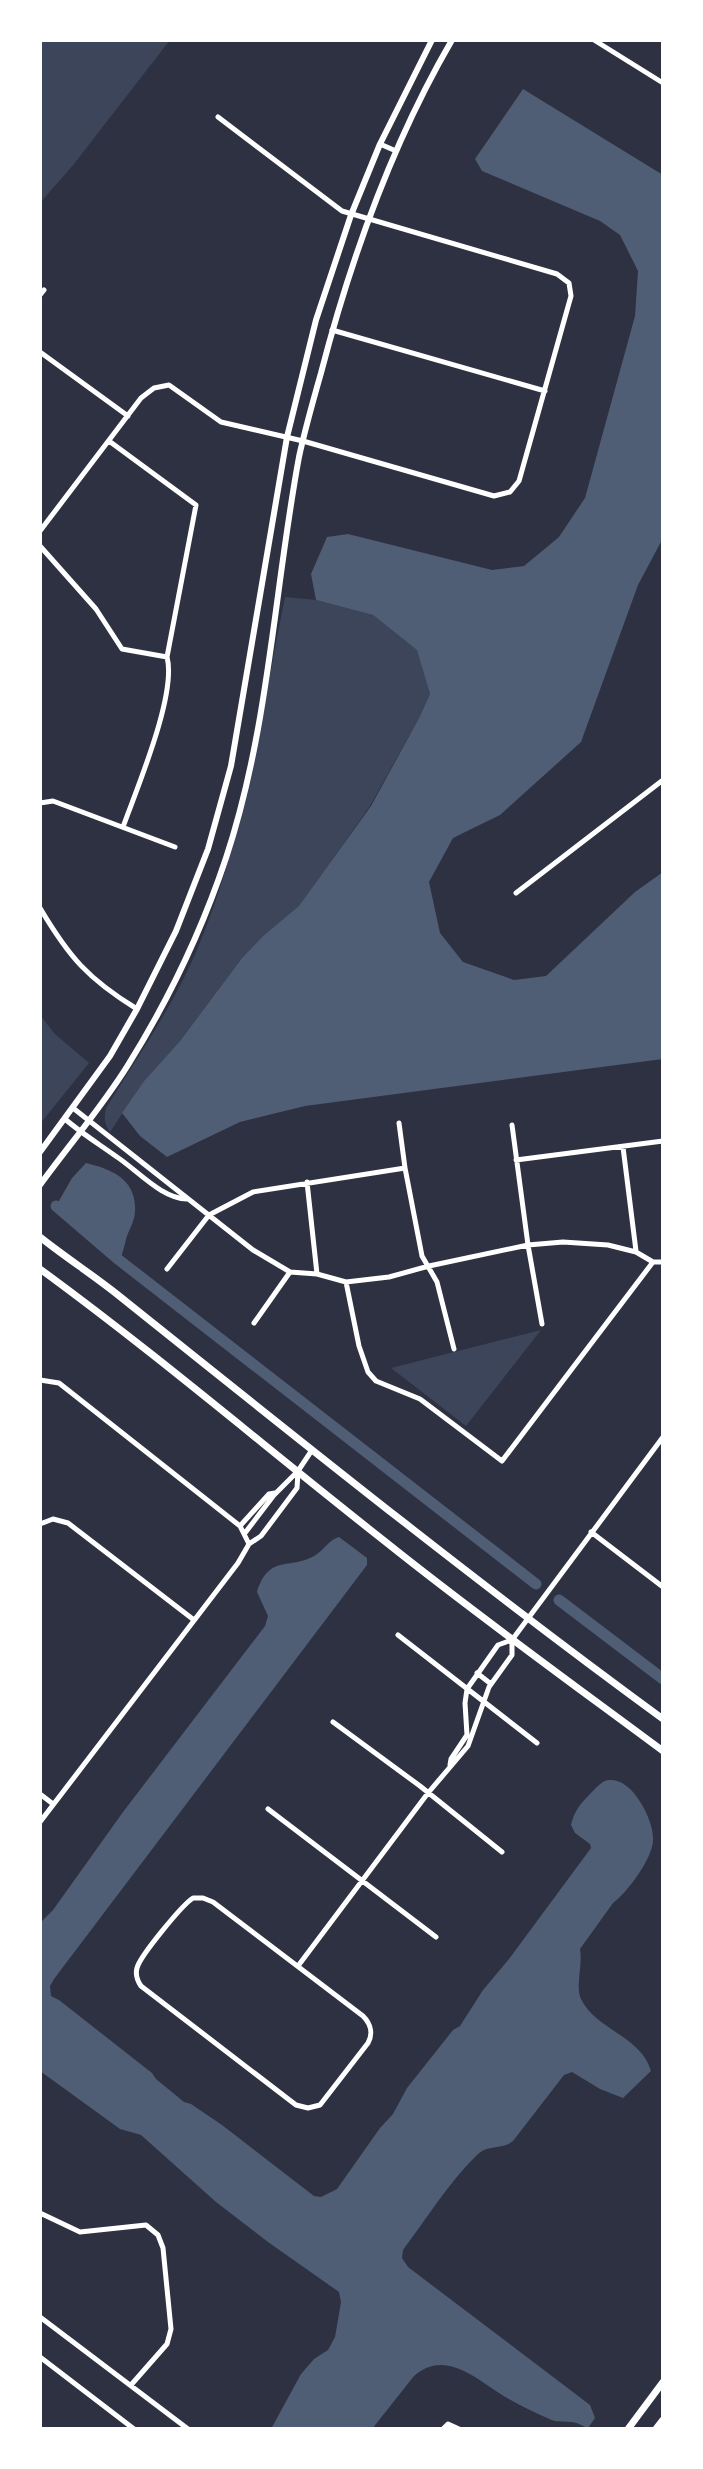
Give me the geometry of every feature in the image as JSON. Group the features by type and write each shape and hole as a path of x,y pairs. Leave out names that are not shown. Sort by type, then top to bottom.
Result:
{"main road":[{"path":"40,1237 115,1292 528,1620 663,1719"},
{"path":"40,1269 99,1312 512,1640 663,1751"},
{"path":"628,2429 663,2382"},
{"path":"656,2429 663,2420"}],"street":[{"path":"40,1152 110,1056 137,1009 176,931 208,849 231,766 291,438 316,320 351,215 380,144 432,40"},
{"path":"40,1185 127,1067 158,1013 194,939 225,861 250,771 303,441 332,330 369,219 396,151 452,40"},
{"path":"594,40 663,83"},
{"path":"40,531 146,393 161,385 169,385 221,422 303,441 494,496 510,492 519,481 571,296 569,283 557,274 351,215 332,205 218,117"},
{"path":"380,144 396,151"},
{"path":"332,330 545,391"},
{"path":"40,352 128,416"},
{"path":"109,441 196,505 167,657 171,669 166,699 123,827"},
{"path":"40,546 96,609 122,649 167,657"},
{"path":"516,893 663,780"},
{"path":"40,803 53,801 175,847"},
{"path":"40,908 70,956 107,991 137,1009"},
{"path":"73,1108 253,1250 290,1272 317,1274 346,1282 389,1277 528,1245 563,1242 589,1243 637,1252 653,1262 663,1262"},
{"path":"65,1119 121,1159 143,1179 180,1199 189,1199"},
{"path":"399,1123 422,1256 437,1282 454,1349"},
{"path":"512,1125 542,1324"},
{"path":"516,1160 663,1141"},
{"path":"623,1147 637,1252"},
{"path":"167,1269 209,1215 253,1192 405,1168"},
{"path":"307,1182 317,1274"},
{"path":"346,1282 359,1346 368,1372 376,1381 420,1399 502,1461 653,1262"},
{"path":"254,1323 290,1272"},
{"path":"40,1380 59,1383 240,1526 249,1544"},
{"path":"450,1766 451,1759 467,1735 467,1689 477,1673 498,1645 512,1640 528,1620 663,1437"},
{"path":"244,1533 276,1492 298,1471 312,1450"},
{"path":"40,1822 238,1563 249,1544 261,1536 297,1488 298,1471"},
{"path":"240,1526 269,1494 276,1492"},
{"path":"40,1523 53,1519 68,1523 194,1620"},
{"path":"591,1532 663,1587"},
{"path":"398,1635 537,1743"},
{"path":"298,1966 428,1793 468,1746 491,1684 512,1655 512,1640"},
{"path":"477,1673 491,1684"},
{"path":"333,1722 502,1852"},
{"path":"40,1794 53,1804"},
{"path":"268,1809 436,1937"},
{"path":"197,1897 213,1902 298,1966 363,2016 371,2031 368,2043 326,2099 311,2108 296,2105 144,1991 137,1973 139,1964 181,1908 197,1897"},
{"path":"40,2213 80,2232 146,2225 158,2235 163,2248 171,2329 167,2344 131,2385"},
{"path":"40,2317 188,2429"},
{"path":"40,2357 134,2429"},
{"path":"446,2426 459,2429"}],"shaded area":[{"path":"40,40 170,40 40,203"},
{"path":"523,89 663,175 663,538 638,585 581,742 500,815 453,838 429,882 440,933 463,962 514,980 546,976 635,892 663,872 663,1059 305,1106 240,1122 167,1157 140,1136 122,1113 242,958 299,906 371,806 430,694 417,650 373,615 316,600 311,574 327,537 348,534 492,570 524,566 559,537 585,498 635,316 638,271 620,235 600,221 482,171 475,159"},
{"path":"285,597 316,600 373,615 418,650 430,694 370,806 299,907 242,958 180,1041 144,1081 110,1132 105,1120 106,1108 177,991 213,908 250,776"},
{"path":"40,1015 55,1034 89,1063 40,1124"},
{"path":"86,1163 113,1173 132,1191 135,1214 119,1260 56,1206 72,1178"},
{"path":"541,1330 466,1426 391,1368"},
{"path":"339,1537 367,1558 367,1565 54,1979 50,1986 51,1996 152,2073 184,2102 222,2125 314,2196 321,2197 337,2189 393,2114 407,2088 453,2030 460,2026 483,1990 591,1848 571,1825 581,1804 604,1781 619,1781 627,1786 646,1813 653,1833 652,1848 638,1875 613,1903 580,1949 579,1988 588,2010 638,2049 651,2071 623,2098 600,2089 572,2072 564,2075 513,2141 482,2151 467,2165 403,2250 402,2258 408,2267 590,2405 595,2418 588,2428 573,2422 550,2420 508,2399 460,2369 442,2365 423,2369 414,2376 372,2429 271,2429 301,2374 314,2359 328,2350 335,2337 341,2302 339,2292 216,2202 141,2135 120,2129 40,2071 40,1923 53,1910 123,1812 265,1626 268,1616 257,1592 267,1572 314,1556"}],"waterway":[{"path":"56,1206 119,1260 536,1584"},
{"path":"559,1600 663,1679"}]}
